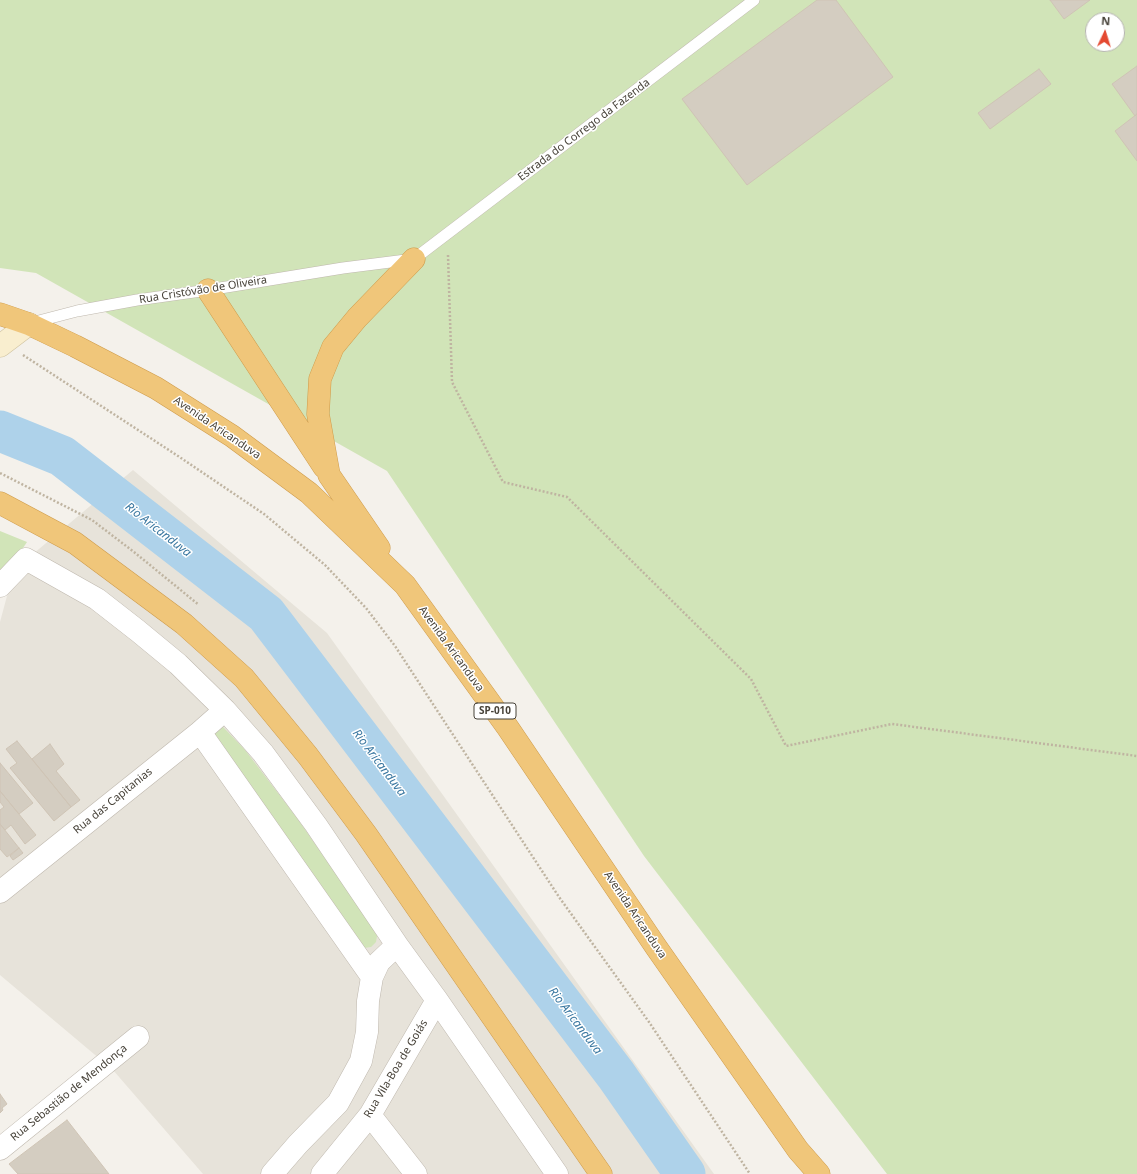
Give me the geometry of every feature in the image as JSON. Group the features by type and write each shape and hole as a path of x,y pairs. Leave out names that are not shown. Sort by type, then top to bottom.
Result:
{"highway":[{"path":"329,475 318,414 320,378 333,346 356,318 414,259"},
{"path":"208,290 329,475 405,585"},
{"name":"Avenida Aricanduva","path":"0,314 29,324 156,388 232,436 309,493 405,585 508,728 656,947 794,1143 819,1174"},
{"path":"0,503 75,543 184,624 244,678 308,756 366,834 601,1174"}],"street":[{"name":"Rua Cristóvão de Oliveira","path":"2,345 29,324"},
{"path":"0,586 26,559 97,599 178,664 225,710 263,753 316,825 397,945 437,1000 557,1174"},
{"name":"Rua das Capitanias","path":"0,892 200,732 225,710"},
{"path":"200,732 372,977"},
{"path":"272,1174 298,1144 338,1103 361,1061 367,1032 368,1001 372,977 380,962 397,945"},
{"name":"Rua Vila-Boa de Goiás","path":"322,1174 370,1115 437,1000"},
{"name":"Rua Sebastião de Mendonça","path":"0,1150 138,1036"},
{"path":"370,1115 416,1174"}],"lane":[{"name":"Estrada do Corrego da Fazenda","path":"414,259 754,0"},
{"name":"Rua Cristóvão de Oliveira","path":"29,324 77,311 137,300 343,268 414,259"}],"path":[{"path":"447,234 452,382 503,482 567,497 751,679 786,746 892,724 1137,756"},
{"path":"2,345 55,377 178,456 264,514 326,565 366,608 394,646 559,897 649,1022 750,1174"}],"shaded area":[{"path":"133,470 327,633 714,1174 203,1174 113,1070 0,975 0,622 14,570"}],"green space":[{"path":"0,0 1137,0 1137,1174 887,1174 644,856 387,471 36,273 0,268"},
{"path":"0,531 27,542 0,576"},
{"path":"220,727 223,727 245,750 297,818 376,932 376,942 371,947 364,948 211,735"}],"building":[{"path":"817,0 836,0 893,77 747,185 682,99"},
{"path":"1050,0 1090,0 1064,19"},
{"path":"1137,66 1137,114 1135,116 1112,84"},
{"path":"1039,69 1051,84 990,129 978,113"},
{"path":"1137,114 1137,161 1115,131"},
{"path":"17,741 71,807 54,821 10,768 17,763 6,749"},
{"path":"50,744 64,764 56,771 80,800 71,807 32,759"},
{"path":"0,763 33,803 19,814 0,791"},
{"path":"0,791 36,835 25,844 11,825 5,830 0,824 0,810 4,807 0,802"},
{"path":"0,824 19,848 7,857 0,849"},
{"path":"19,848 23,853 13,860 10,856"},
{"path":"0,1094 7,1104 2,1108 3,1110 0,1113"},
{"path":"67,1120 109,1174 18,1174 9,1164"}],"waterway":[{"name":"Rio Aricanduva","path":"0,431 62,456 266,614 616,1075 685,1174"}]}
